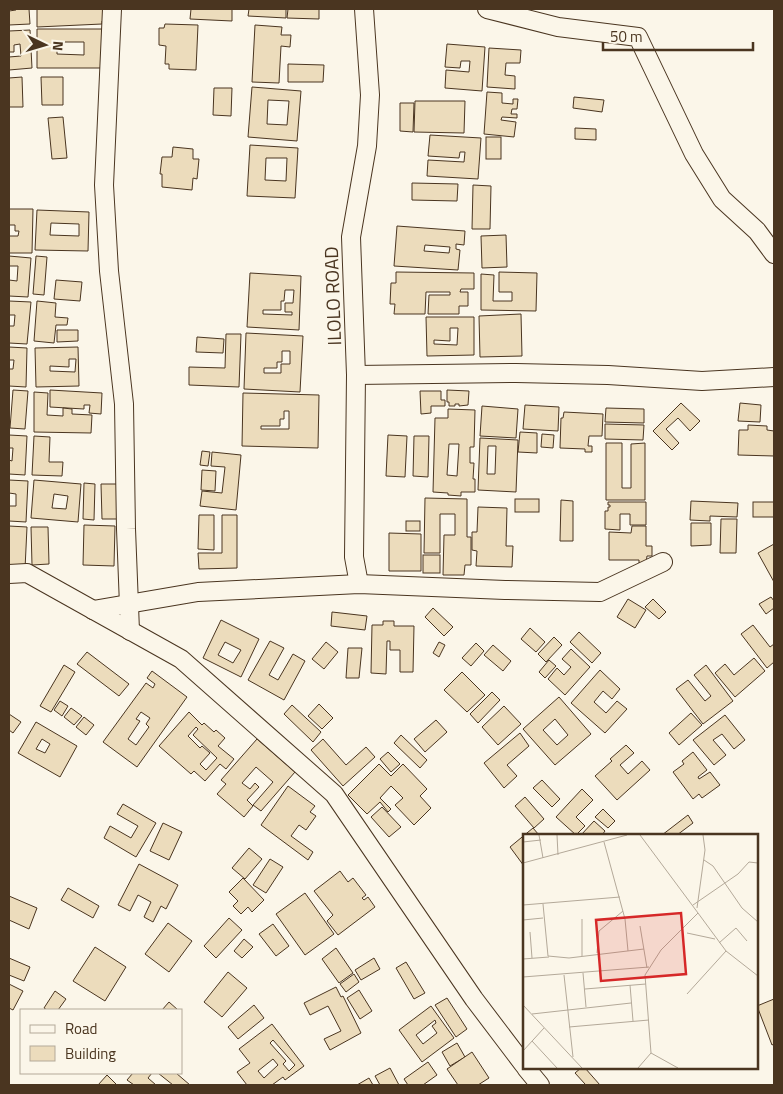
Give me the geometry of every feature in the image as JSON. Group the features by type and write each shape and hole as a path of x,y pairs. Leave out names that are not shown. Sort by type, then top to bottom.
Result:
{"street":[{"path":"112,9 104,185 109,271 124,404 130,631"},
{"name":"ILOLO ROAD","path":"359,584 354,557 356,376 351,237 367,146 370,95 364,9"},
{"path":"487,9 558,27 638,37 694,154 722,199 757,231 774,254"},
{"path":"356,376 516,373 608,375 702,381 774,377"},
{"path":"93,610 198,592 359,584 600,592 663,562"},
{"path":"9,574 27,574 181,659 334,794 474,999 523,1063"},
{"path":"527,1069 540,1085"}],"building":[{"path":"29,9 30,24 9,25 9,11"},
{"path":"37,9 111,9 112,21 102,21 102,24 37,27"},
{"path":"191,9 232,9 232,21 190,19"},
{"path":"249,9 286,9 286,18 248,16"},
{"path":"288,9 319,9 319,19 287,18"},
{"path":"165,24 198,25 196,70 169,69 169,64 165,64 166,46 159,45 159,28 164,28"},
{"path":"255,25 282,27 281,35 291,35 290,47 281,46 279,83 252,82"},
{"path":"37,29 103,29 103,68 37,68","holes":["57,42 84,42 84,55 57,54"]},
{"path":"30,30 32,68 9,70 9,57 21,56 20,44 14,45 14,52 9,52 9,31"},
{"path":"447,44 485,47 482,91 445,88 446,70 469,72 470,61 461,61 460,68 445,67"},
{"path":"489,48 521,50 520,63 506,63 505,75 515,76 515,89 487,87"},
{"path":"288,64 324,65 323,82 288,82"},
{"path":"22,77 23,107 9,107 9,78"},
{"path":"41,77 63,77 63,105 42,105"},
{"path":"252,87 301,91 297,141 248,137","holes":["268,100 289,101 287,125 267,124"]},
{"path":"214,88 232,88 231,116 213,115"},
{"path":"487,92 502,93 502,103 513,104 513,99 518,99 517,109 512,109 511,114 517,114 517,118 502,117 501,120 516,122 514,137 484,134"},
{"path":"574,97 604,100 602,112 573,108"},
{"path":"415,101 465,101 464,133 414,132"},
{"path":"400,103 414,103 413,132 400,131"},
{"path":"63,117 67,158 52,159 48,118"},
{"path":"575,128 596,129 596,140 575,139"},
{"path":"430,135 481,138 478,179 427,176 428,160 464,162 465,152 460,152 459,158 428,156"},
{"path":"486,137 501,137 501,159 486,159"},
{"path":"250,145 298,148 295,198 247,196","holes":["266,158 287,158 286,181 265,180"]},
{"path":"173,147 193,149 193,159 199,159 197,179 193,178 192,190 162,187 162,174 160,174 162,157 172,157"},
{"path":"412,183 458,184 457,201 412,200"},
{"path":"473,185 491,186 490,229 472,229"},
{"path":"9,209 33,209 32,253 9,253 9,236 18,236 19,231 15,231 15,225 9,225"},
{"path":"37,210 89,212 88,251 35,250","holes":["51,223 79,224 79,236 50,235"]},
{"path":"397,226 465,231 464,245 456,244 456,249 460,250 458,270 394,266","holes":["425,245 450,247 449,253 424,251"]},
{"path":"506,235 507,267 482,268 481,236"},
{"path":"9,256 31,258 28,297 9,296 9,280 17,281 18,266 9,266"},
{"path":"36,256 47,257 44,295 33,294"},
{"path":"396,272 474,273 474,289 461,289 460,292 468,292 468,306 459,306 459,314 428,314 429,295 450,295 450,292 426,292 425,314 394,314 395,304 390,304 391,283 396,283"},
{"path":"499,272 537,273 536,311 481,310 481,274 494,275 493,301 512,301 512,292 499,292"},
{"path":"250,273 301,276 299,330 247,327","holes":["285,290 294,290 293,303 285,303 285,312 292,312 292,315 263,314 263,310 281,310 281,301 284,301"]},
{"path":"56,280 82,282 80,301 54,299"},
{"path":"9,301 31,302 27,344 9,343 9,326 14,326 15,315 9,315"},
{"path":"37,301 56,303 55,317 68,318 67,325 56,325 54,343 34,341"},
{"path":"521,314 522,356 480,357 479,316"},
{"path":"426,317 474,317 474,355 427,356","holes":["450,328 458,328 457,345 434,344 434,340 450,341"]},
{"path":"57,330 78,330 78,341 57,342"},
{"path":"246,333 303,336 300,392 244,389","holes":["282,351 290,351 290,364 281,364 281,373 264,373 264,368 277,368 277,362 282,362"]},
{"path":"226,334 241,334 239,387 189,385 189,367 225,368"},
{"path":"197,337 224,339 223,353 196,352"},
{"path":"9,347 27,348 26,387 9,386 9,369 13,369 14,360 9,360"},
{"path":"78,347 79,386 36,387 35,348","holes":["69,359 76,359 75,372 50,371 50,366 69,367"]},
{"path":"13,390 28,391 25,429 10,428"},
{"path":"50,390 102,393 101,414 89,413 90,405 84,405 84,409 50,407"},
{"path":"447,390 469,391 468,405 459,406 459,404 455,404 455,406 449,406"},
{"path":"420,391 441,391 441,400 445,400 445,406 431,406 431,413 421,414"},
{"path":"34,392 48,393 47,415 63,416 63,408 72,409 72,414 92,415 91,433 34,432"},
{"path":"243,393 319,395 318,448 242,446","holes":["284,411 289,411 289,429 261,429 261,426 280,426 280,419 284,419"]},
{"path":"681,403 700,421 690,431 678,418 666,429 679,443 672,450 653,431"},
{"path":"740,403 761,405 760,422 738,421"},
{"path":"525,405 559,407 558,431 523,429"},
{"path":"482,406 518,409 516,438 480,436"},
{"path":"606,408 644,409 644,423 605,422"},
{"path":"448,409 475,410 474,447 470,447 470,463 474,463 473,479 475,479 475,492 461,492 461,496 433,492 435,418 448,418","holes":["449,444 459,444 457,476 447,475"]},
{"path":"564,412 603,414 602,436 589,436 588,446 592,446 592,452 585,452 585,449 560,448 561,418 563,418"},
{"path":"605,424 644,425 643,440 605,439"},
{"path":"748,425 767,426 767,430 774,431 774,456 738,455 739,430 748,430"},
{"path":"520,432 537,433 537,453 518,452"},
{"path":"542,434 554,435 553,448 541,447"},
{"path":"9,435 27,436 25,475 9,474 9,460 12,461 13,448 9,448"},
{"path":"388,435 407,436 405,477 386,476"},
{"path":"34,436 50,437 49,462 63,462 62,476 32,475"},
{"path":"414,436 429,436 428,477 413,476"},
{"path":"480,438 518,440 516,492 478,490","holes":["488,446 496,446 495,474 487,474"]},
{"path":"606,443 622,443 622,488 631,488 631,444 645,443 645,500 606,500"},
{"path":"202,451 210,452 208,466 200,465"},
{"path":"212,452 241,455 236,510 200,506 202,491 222,493 225,467 211,466"},
{"path":"202,470 216,471 215,491 201,490"},
{"path":"9,480 28,481 26,522 9,521 9,506 16,506 16,494 9,493"},
{"path":"34,480 81,484 78,522 31,518","holes":["54,494 68,496 66,509 52,508"]},
{"path":"84,483 95,484 94,520 83,519"},
{"path":"101,484 117,484 117,519 102,519"},
{"path":"425,498 467,499 467,537 471,537 471,565 465,565 464,575 443,575 444,535 455,535 455,514 440,514 440,553 424,553"},
{"path":"515,499 539,499 539,512 515,512"},
{"path":"561,500 573,501 573,541 560,541"},
{"path":"691,501 738,503 737,517 710,516 710,521 690,520"},
{"path":"608,502 646,502 646,525 630,525 630,514 620,514 620,530 605,529 605,511 608,511 608,507 610,507"},
{"path":"753,502 774,502 774,517 753,517"},
{"path":"478,507 507,508 506,546 513,546 512,567 476,566 477,551 472,550 472,532 477,532"},
{"path":"199,515 214,515 214,550 198,549"},
{"path":"222,515 237,515 237,568 199,569 198,553 222,553"},
{"path":"721,519 737,519 736,553 720,553"},
{"path":"406,521 420,521 420,531 406,531"},
{"path":"691,523 711,523 711,545 691,546"},
{"path":"84,525 115,526 114,566 83,565"},
{"path":"9,526 27,527 25,569 9,568"},
{"path":"632,526 646,526 646,546 652,546 652,556 647,556 646,563 639,563 639,560 609,560 609,532 631,533"},
{"path":"31,527 48,527 49,564 32,565"},
{"path":"389,533 421,534 421,571 389,571"},
{"path":"774,544 774,582 758,553"},
{"path":"423,555 440,555 440,573 423,573"},
{"path":"771,597 774,601 774,608 766,614 759,604"},
{"path":"628,599 646,610 635,628 617,617"},
{"path":"653,599 666,612 659,619 645,607"},
{"path":"433,608 453,627 444,636 425,617"},
{"path":"332,612 367,616 365,630 331,626"},
{"path":"221,620 259,639 241,677 203,658","holes":["225,642 241,650 233,663 218,655"]},
{"path":"383,621 394,621 394,626 414,626 413,672 400,672 400,650 390,650 390,641 387,641 386,674 371,673 372,625 383,625"},
{"path":"753,625 770,647 774,644 774,662 767,668 741,634"},
{"path":"530,628 545,642 536,652 521,639"},
{"path":"579,632 601,653 592,663 570,642"},
{"path":"554,637 562,645 546,662 538,654"},
{"path":"270,641 284,648 269,675 278,680 293,654 305,661 284,700 248,680"},
{"path":"326,642 338,652 324,669 312,659"},
{"path":"439,642 445,645 439,657 433,653"},
{"path":"476,643 484,651 471,666 462,658"},
{"path":"493,645 511,661 503,671 484,655"},
{"path":"348,648 362,648 359,678 346,678"},
{"path":"571,649 590,667 565,695 548,679 557,668 564,675 571,667 562,659"},
{"path":"87,652 129,684 119,696 77,664"},
{"path":"754,658 765,671 735,697 715,673 725,664 734,675"},
{"path":"549,660 556,666 545,678 539,672"},
{"path":"64,665 75,672 51,712 40,706"},
{"path":"706,665 733,701 703,724 676,689 688,680 705,701 711,696 694,675"},
{"path":"600,670 620,689 612,699 603,691 594,702 606,713 617,701 627,709 605,733 571,703"},
{"path":"152,671 187,697 137,767 103,742 146,683 153,688 155,684 147,678","holes":["141,712 150,718 146,724 149,727 136,745 128,739 140,721 136,719"]},
{"path":"462,672 485,695 467,712 444,690"},
{"path":"492,692 500,700 478,723 470,714"},
{"path":"559,697 591,734 555,765 523,729","holes":["555,719 568,735 557,745 543,730"]},
{"path":"60,701 68,706 62,716 54,710"},
{"path":"319,704 333,718 322,729 308,716"},
{"path":"292,705 321,732 313,742 284,714"},
{"path":"504,706 521,724 498,745 482,727"},
{"path":"71,708 82,716 74,725 64,717"},
{"path":"189,712 202,725 204,723 214,732 216,730 225,738 218,746 234,759 226,769 220,764 205,781 194,771 191,774 159,746","holes":["196,727 198,729 193,735 217,758 206,770 200,764 210,753 202,746 200,748 188,736"]},
{"path":"691,713 702,725 679,745 669,733"},
{"path":"9,714 21,722 13,733 9,730"},
{"path":"725,715 745,740 734,749 722,734 713,740 726,755 714,765 693,740"},
{"path":"84,717 94,725 86,735 76,727"},
{"path":"436,720 447,732 425,752 414,739"},
{"path":"36,722 77,746 60,777 18,753","holes":["42,739 50,744 45,753 36,749"]},
{"path":"520,733 529,746 507,765 517,776 504,788 484,763"},
{"path":"401,735 427,760 420,768 394,743"},
{"path":"257,739 295,772 261,811 253,805 273,782 256,767 242,783 250,789 255,783 259,787 247,800 253,806 244,817 217,794 226,784 221,780"},
{"path":"323,739 346,765 366,747 375,757 343,786 311,750"},
{"path":"626,745 634,753 620,765 628,774 642,761 650,770 617,800 595,776"},
{"path":"388,752 400,764 391,772 380,759"},
{"path":"693,752 707,770 698,777 699,779 710,772 720,785 702,798 699,794 693,799 673,772 684,764 682,761"},
{"path":"379,764 391,776 403,764 427,789 420,796 431,808 414,825 395,805 403,798 391,786 380,798 391,809 388,812 380,802 367,814 348,795"},
{"path":"542,780 560,799 552,807 533,788"},
{"path":"288,786 315,806 310,812 316,816 306,830 299,825 291,836 313,852 308,860 261,825"},
{"path":"582,789 593,800 576,817 585,826 577,834 556,817"},
{"path":"525,797 544,819 534,828 515,806"},
{"path":"123,804 156,823 136,857 104,838 110,826 131,838 138,826 117,814"},
{"path":"382,807 401,827 389,837 371,817"},
{"path":"603,809 615,821 608,828 595,817"},
{"path":"688,815 693,823 678,834 663,834"},
{"path":"594,821 605,831 603,834 582,834"},
{"path":"163,823 182,832 169,860 150,851"},
{"path":"533,828 538,834 526,834"},
{"path":"523,836 523,865 510,847"},
{"path":"249,848 262,859 245,879 232,868"},
{"path":"270,859 283,867 266,893 253,885"},
{"path":"139,864 178,885 166,909 161,906 153,922 144,917 151,902 138,895 130,911 118,905"},
{"path":"340,871 348,882 353,878 366,895 362,898 364,900 368,897 375,907 338,935 327,921 333,915 314,891"},
{"path":"243,878 264,900 252,912 248,907 241,914 233,906 238,901 229,892"},
{"path":"68,888 99,906 93,918 61,900"},
{"path":"305,893 334,934 305,955 276,914"},
{"path":"9,896 37,908 29,929 9,920"},
{"path":"229,918 242,930 216,958 204,946"},
{"path":"168,923 192,941 169,972 145,954"},
{"path":"273,924 289,946 276,956 259,934"},
{"path":"244,939 253,947 242,958 234,951"},
{"path":"95,947 126,967 105,1001 73,981"},
{"path":"336,948 353,973 339,983 322,959"},
{"path":"9,958 30,967 24,981 9,975"},
{"path":"374,958 380,969 361,980 355,970"},
{"path":"406,962 425,993 414,999 396,968"},
{"path":"228,972 247,988 222,1017 204,1002"},
{"path":"354,974 359,982 346,992 340,984"},
{"path":"9,984 23,991 13,1010 9,1008"},
{"path":"336,987 341,997 343,996 361,1033 330,1050 324,1039 341,1031 328,1006 310,1015 304,1003"},
{"path":"359,990 372,1011 360,1019 347,998"},
{"path":"55,991 66,999 59,1009 44,1008"},
{"path":"447,998 467,1029 456,1037 435,1005"},
{"path":"774,999 774,1044 772,1045 758,1009 758,1006"},
{"path":"169,1002 177,1009 163,1009"},
{"path":"254,1005 264,1018 238,1039 228,1027"},
{"path":"431,1006 454,1038 422,1062 399,1030","holes":["435,1020 436,1023 432,1026 437,1033 423,1044 416,1035"]},
{"path":"272,1024 304,1066 285,1080 283,1077 272,1085 247,1085 237,1072 250,1063 239,1049","holes":["273,1040 295,1065 289,1071 283,1064 286,1061 270,1043","273,1059 278,1065 264,1078 258,1071"]},
{"path":"457,1043 465,1057 450,1066 442,1052"},
{"path":"472,1052 489,1078 478,1085 458,1085 447,1069"},
{"path":"428,1062 437,1075 423,1085 408,1085 404,1079"},
{"path":"390,1068 399,1085 380,1085 375,1076"},
{"path":"580,1069 586,1069 600,1085 584,1085 575,1073"},
{"path":"132,1074 151,1074 148,1078 156,1085 134,1085 127,1080"},
{"path":"159,1074 177,1074 190,1085 173,1085"},
{"path":"107,1075 116,1084 98,1085"},
{"path":"369,1078 373,1085 357,1085"}]}
